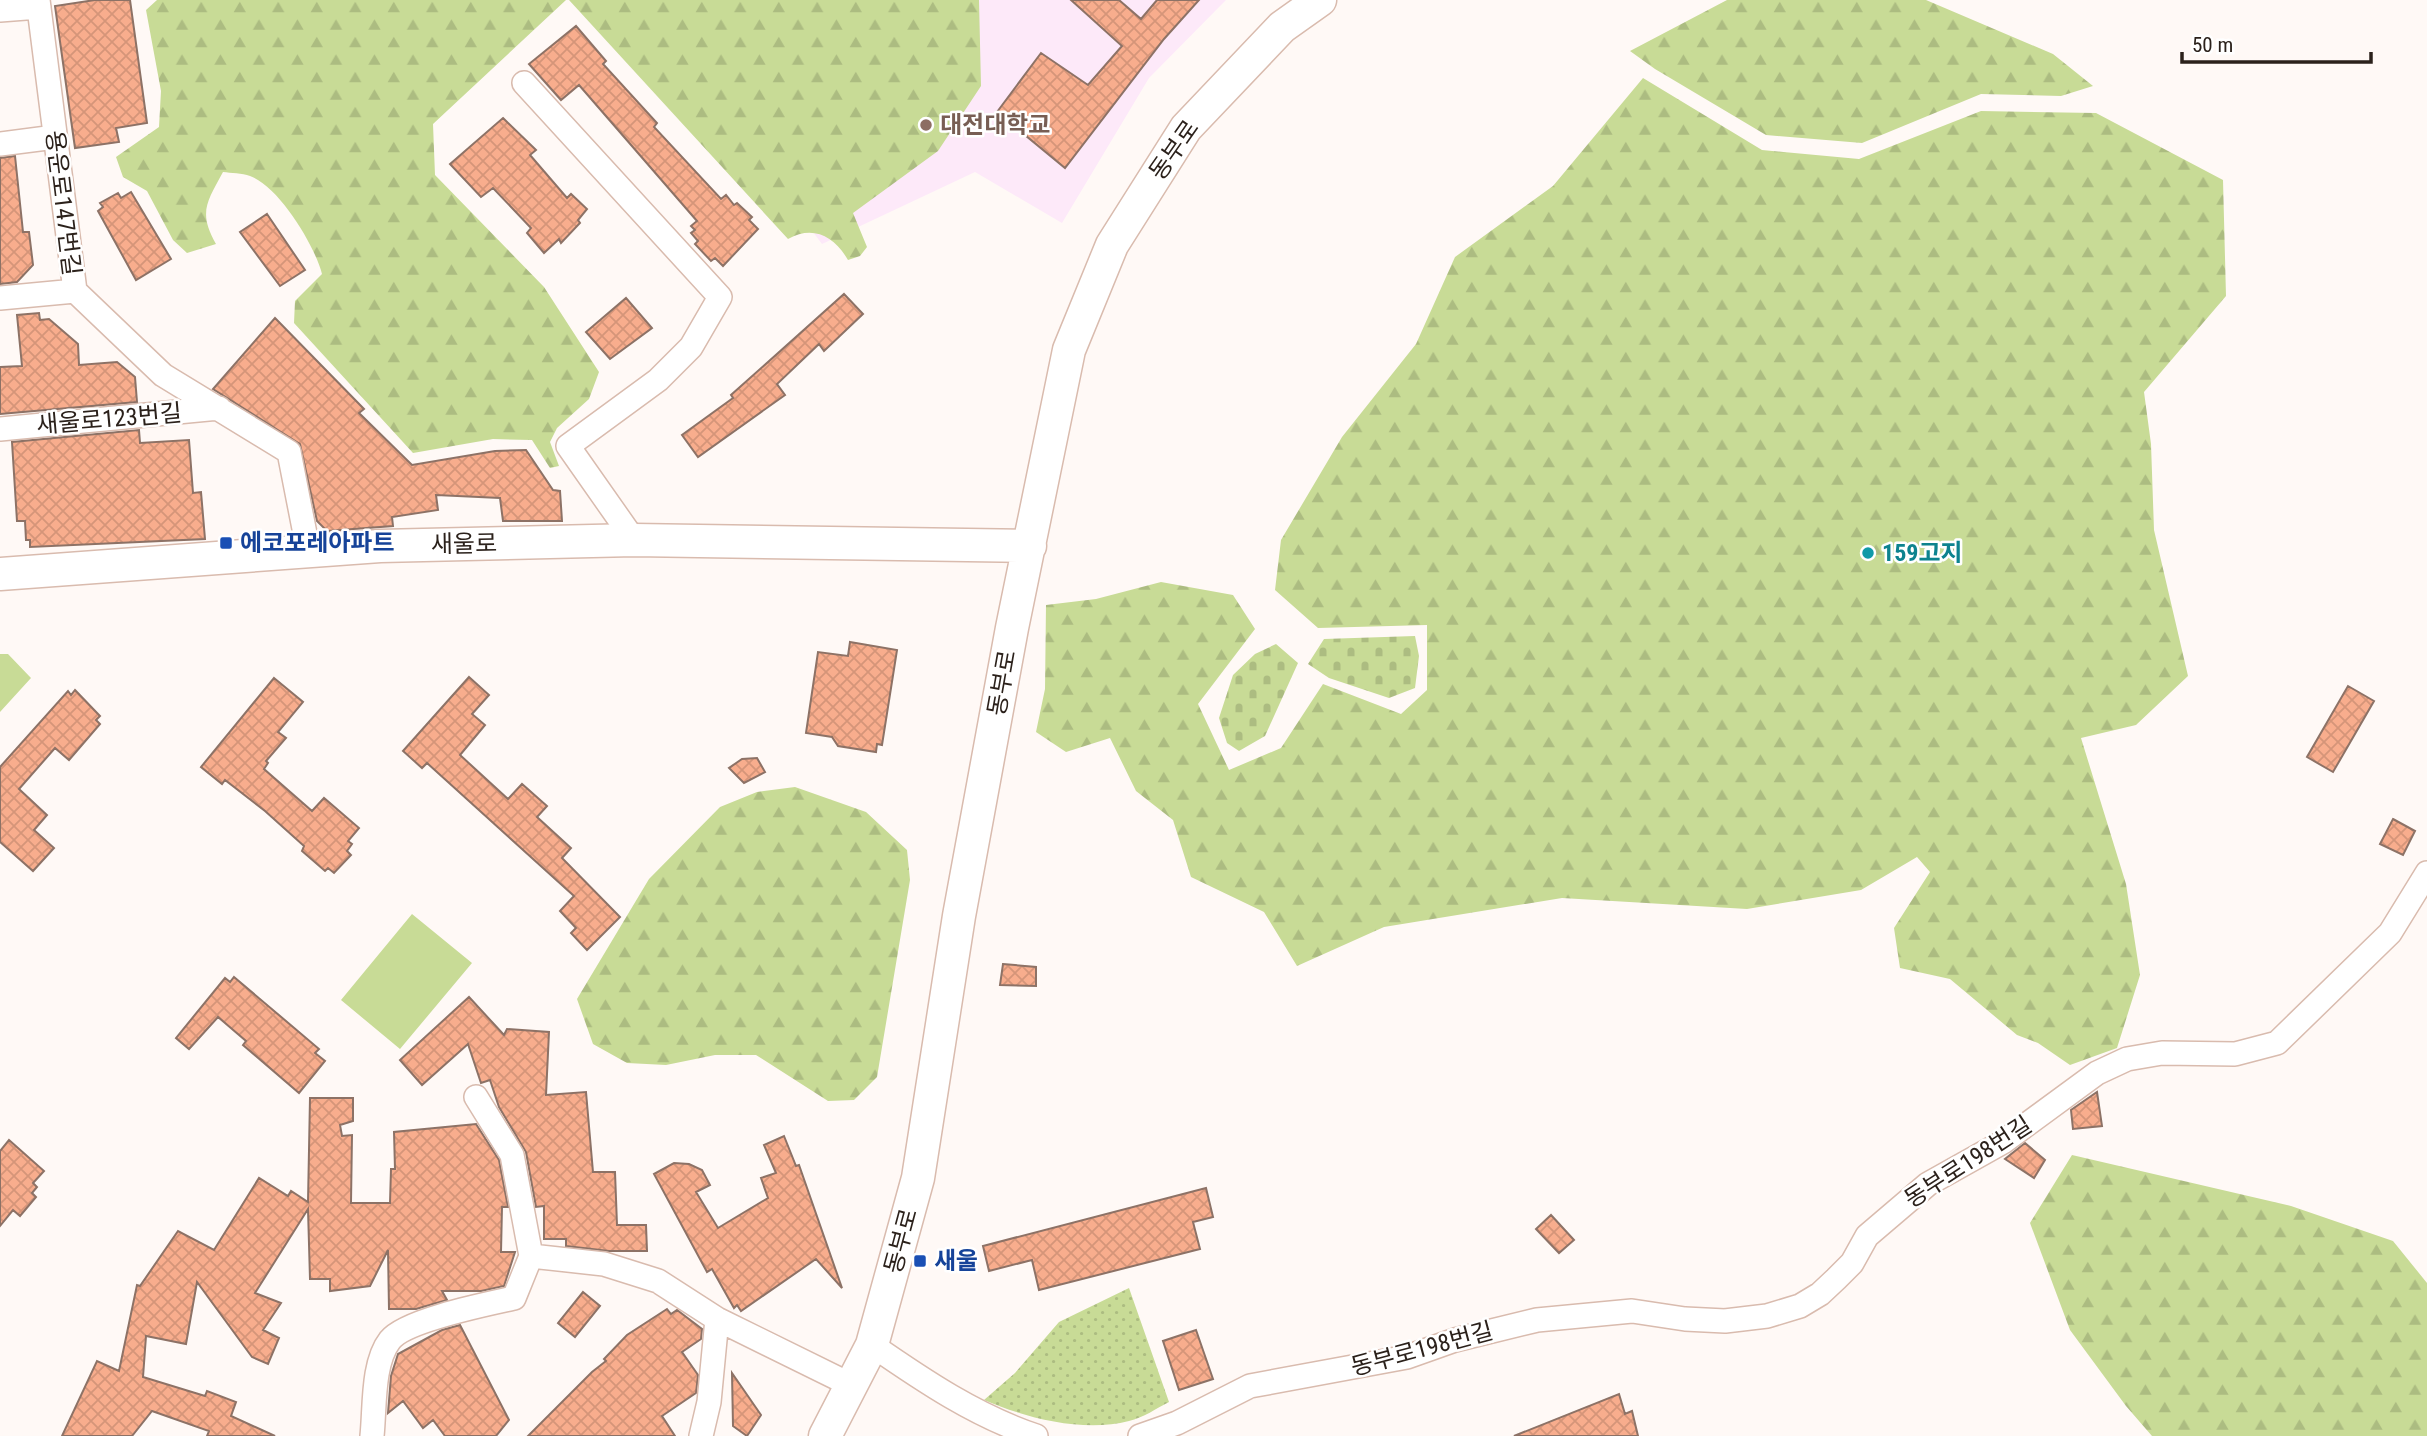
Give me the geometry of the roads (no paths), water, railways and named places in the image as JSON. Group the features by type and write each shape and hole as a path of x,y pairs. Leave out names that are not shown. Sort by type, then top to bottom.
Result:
{"main road":[{"name":"동부로","path":"825,1436 872,1345 918,1178 959,916 1012,628 1069,350 1112,245 1186,128 1282,27 1320,0"},
{"name":"새울로","path":"0,574 308,550 634,540 1030,546"}],"street":[{"path":"0,10 38,3"},
{"name":"용운로147번길","path":"38,3 75,291 163,375 289,452 308,550"},
{"path":"524,83 720,297 691,347 658,380 568,446 634,540"},
{"path":"0,144 55,137"},
{"path":"0,298 75,291"},
{"name":"새울로123번길","path":"0,429 219,408"},
{"name":"동부로198번길","path":"1140,1436 1177,1423 1250,1386 1407,1357 1455,1340 1536,1320 1632,1311 1685,1319 1725,1321 1767,1316 1800,1306 1820,1294 1836,1279 1852,1263 1867,1236 1928,1184 2003,1142 2097,1073 2127,1059 2162,1054 2235,1054 2277,1044 2390,933 2427,873"},
{"path":"372,1436 380,1365 390,1340 406,1328 514,1298 531,1256 512,1154 476,1097"},
{"path":"531,1256 604,1264 658,1281 717,1319 851,1385"},
{"path":"701,1436 709,1402 717,1319"},
{"path":"872,1345 925,1382 1002,1425 1036,1436"}],"place":[{"name":"대전대학교","path":"926,125"},
{"name":"에코포레아파트","path":"226,543"},
{"name":"159고지","path":"1868,553"},
{"name":"새울","path":"920,1261"}]}
